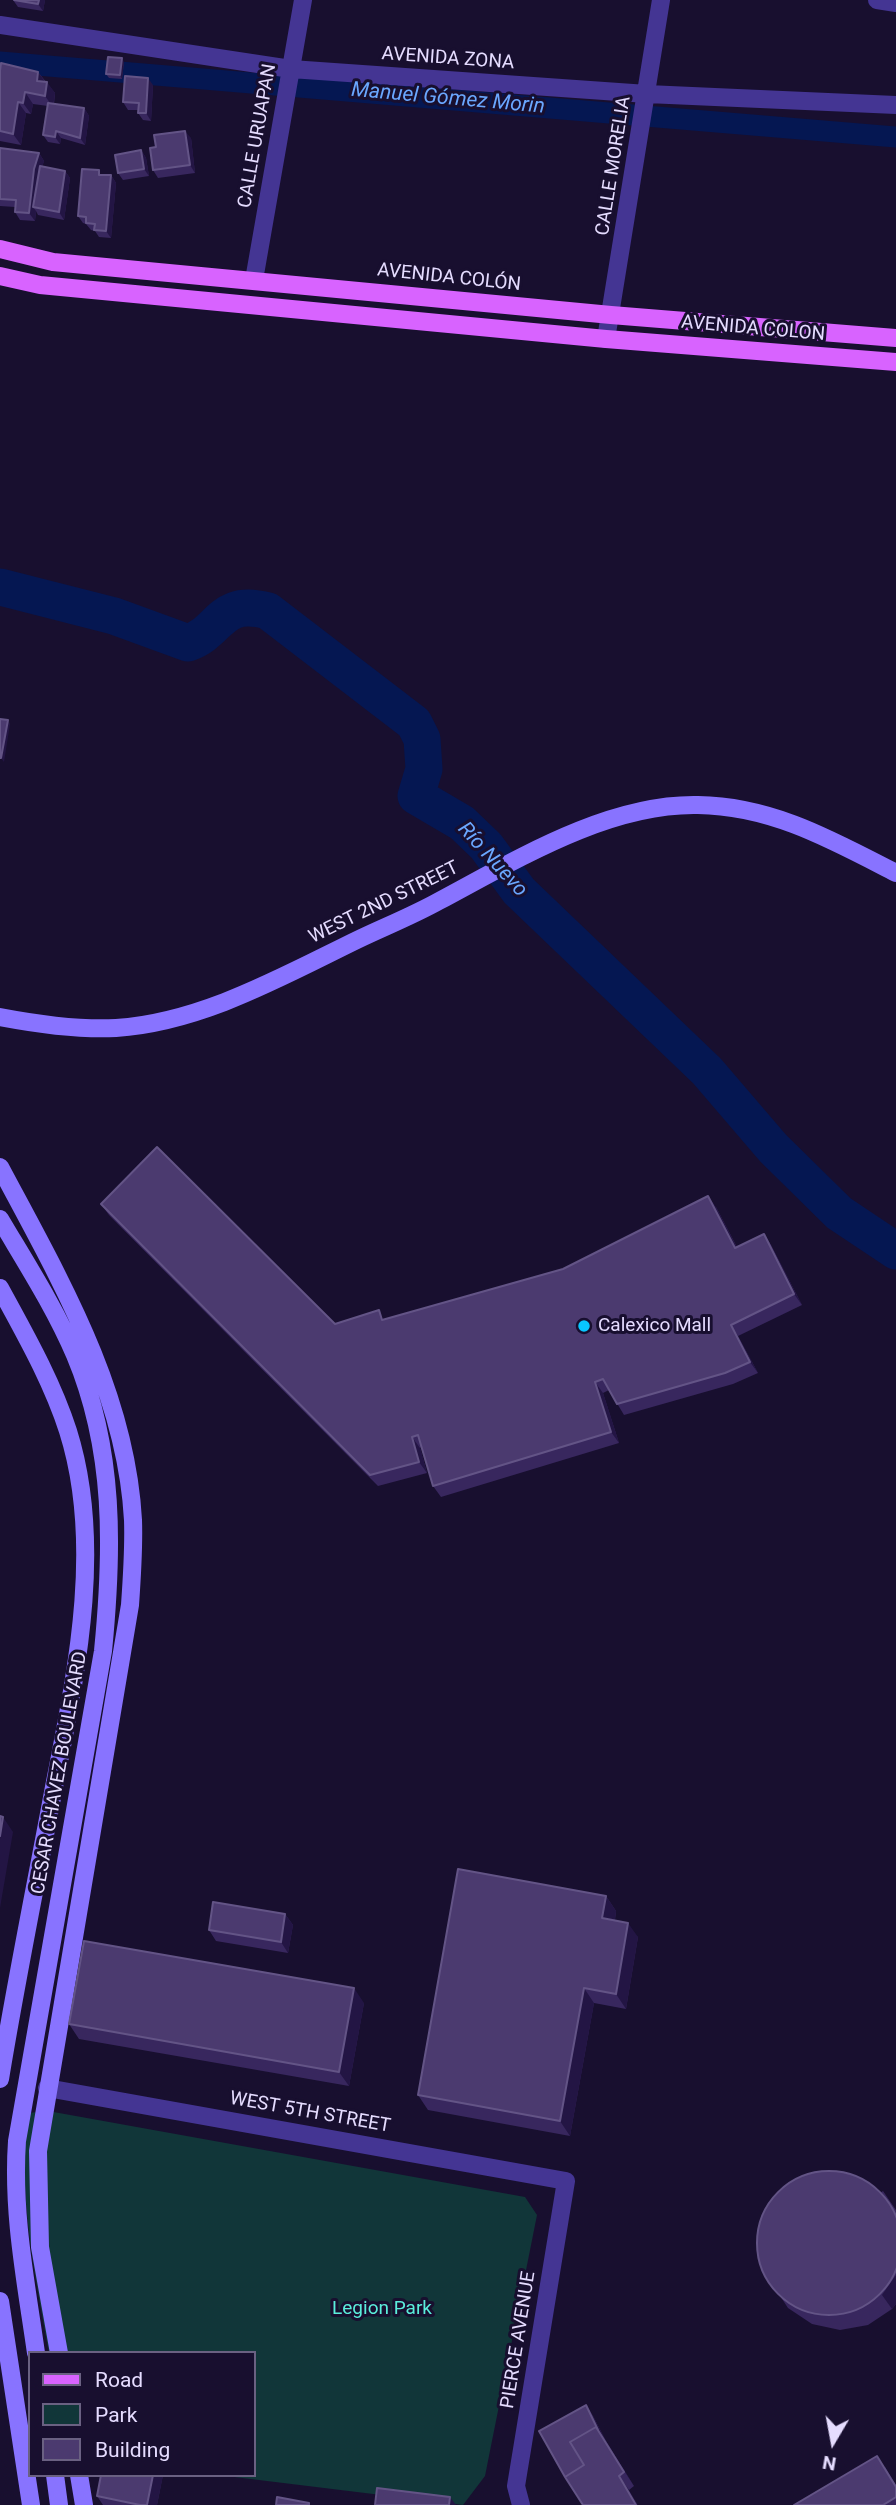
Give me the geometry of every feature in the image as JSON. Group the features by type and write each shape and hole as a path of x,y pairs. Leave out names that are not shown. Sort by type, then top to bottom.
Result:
{"main road":[{"name":"AVENIDA COLÓN","path":"0,249 53,262 611,315 896,338"},
{"path":"0,276 40,285 606,339"},
{"name":"AVENIDA COLON","path":"606,339 896,362"},
{"name":"WEST 2ND STREET","path":"8,1019 115,1028 201,1011 422,910 543,846 618,818 651,809 697,805 777,816 816,832 896,873"},
{"path":"0,1031 8,1019"},
{"path":"0,1167 92,1346 118,1427 133,1517 130,1605 38,2151 40,2247 59,2351"},
{"name":"CESAR CHAVEZ BOULEVARD","path":"0,1219 75,1356 103,1451 110,1514 110,1581 103,1651 18,2141 14,2180 36,2351"},
{"name":"CESAR CHAVEZ BOULEVARD","path":"0,1288 41,1363 68,1431 80,1496 84,1565 71,1698 0,2079"},
{"path":"0,2301 31,2505"},
{"path":"55,2477 59,2505"},
{"path":"79,2477 84,2505"}],"street":[{"name":"CALLE URUAPAN","path":"254,280 303,0"},
{"name":"CALLE MORELIA","path":"606,339 661,0"},
{"path":"877,0 896,3"},
{"name":"AVENIDA ZONA","path":"0,25 291,68 647,94 896,105"},
{"name":"WEST 5TH STREET","path":"47,2088 566,2181"},
{"name":"PIERCE AVENUE","path":"520,2505 516,2486 566,2181"}],"green space":[{"name":"Legion Park","path":"48,2111 525,2197 537,2215 485,2476 463,2505 234,2477 256,2477 256,2351 49,2351 26,2203 25,2143 28,2113"}],"building":[{"path":"14,0 39,0 38,4"},
{"path":"108,57 122,58 120,75 106,74"},
{"path":"1,63 38,72 37,81 47,82 45,96 25,92 23,103 18,102 13,134 0,131"},
{"path":"125,76 148,78 146,113 138,113 139,103 123,102"},
{"path":"48,103 84,108 80,138 56,131 55,137 43,135"},
{"path":"185,131 190,165 153,170 150,148 156,147 154,135"},
{"path":"0,148 39,153 34,169 29,213 15,212 16,200 0,199"},
{"path":"141,150 144,169 118,173 115,155"},
{"path":"40,166 65,171 59,212 33,207"},
{"path":"82,169 99,170 99,175 111,175 106,231 94,230 95,224 86,223 86,217 78,216"},
{"path":"0,719 8,720 1,758 0,758"},
{"name":"Calexico Mall","path":"157,1147 335,1324 379,1310 382,1320 563,1269 708,1196 735,1248 764,1234 794,1294 731,1325 750,1362 725,1373 617,1404 603,1379 595,1382 611,1432 433,1486 418,1435 412,1437 419,1462 370,1475 101,1204"},
{"path":"458,1869 606,1896 602,1918 628,1923 616,1994 584,1988 560,2121 418,2095"},
{"path":"213,1902 285,1914 281,1942 209,1930"},
{"path":"84,1941 354,1988 339,2072 69,2024"},
{"path":"829,2171 856,2177 880,2192 895,2216 897,2264 889,2283 869,2303 843,2313 815,2313 789,2303 769,2283 759,2257 759,2229 769,2203 789,2183 815,2173"},
{"path":"586,2405 598,2430 596,2427 570,2442 584,2465 565,2477 539,2431"},
{"path":"596,2427 624,2472 619,2476 636,2505 583,2505 565,2477 584,2465 570,2442"},
{"path":"877,2456 896,2487 896,2497 883,2505 794,2505"},
{"path":"101,2477 153,2477 147,2505 97,2496"},
{"path":"377,2488 450,2497 449,2505 375,2505"},
{"path":"277,2497 309,2503 309,2505 276,2505"}],"waterway":[{"name":"Manuel Gómez Morin","path":"0,62 896,137"},
{"name":"Río Nuevo","path":"0,587 114,616 188,643 199,638 230,612 252,608 268,611 414,723 422,739 424,769 416,796 462,823 486,846 519,891 707,1071 773,1148 839,1213 896,1251"}],"place":[{"name":"Calexico Mall","path":"584,1326"}]}
